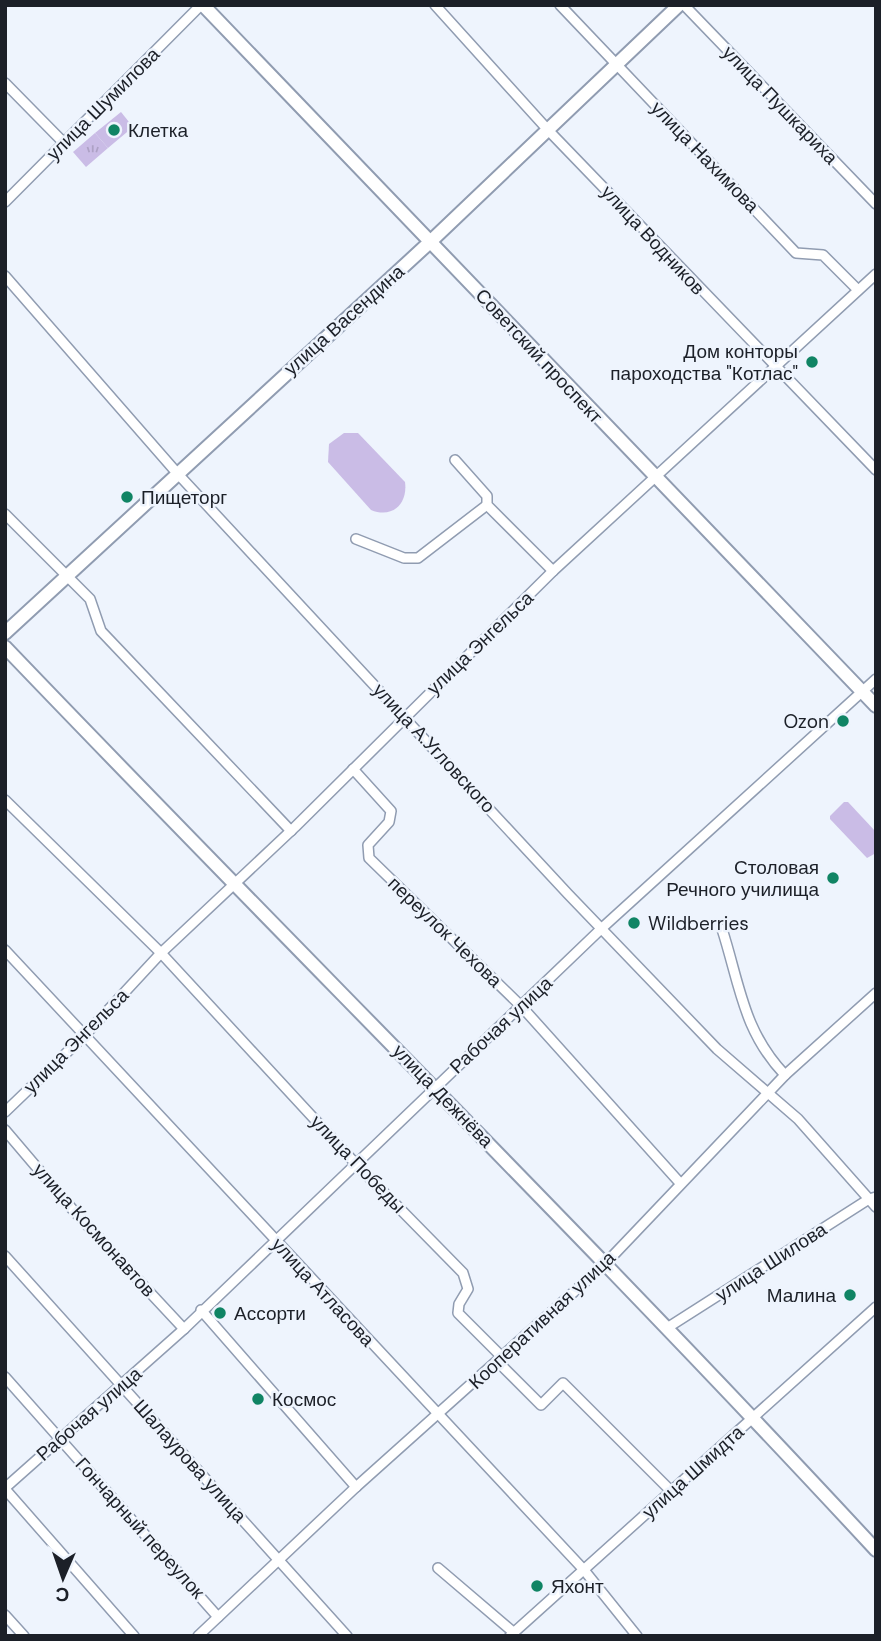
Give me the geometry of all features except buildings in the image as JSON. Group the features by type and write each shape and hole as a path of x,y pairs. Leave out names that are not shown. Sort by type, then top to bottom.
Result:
{"main road":[{"name":"Советский проспект","path":"202,5 876,706"},
{"name":"улица Васендина","path":"5,633 430,242 682,5"},
{"name":"улица Дежнёва","path":"5,647 233,886 434,1087 754,1418 876,1550"}],"street":[{"name":"улица Шумилова","path":"5,202 202,5"},
{"name":"улица Водников","path":"435,5 548,130 876,470"},
{"name":"улица Нахимова","path":"560,5 796,253 823,255 858,290"},
{"name":"улица Пушкариха","path":"682,5 876,204"},
{"path":"5,83 64,143"},
{"name":"улица Энгельса","path":"5,1112 86,1035 161,953 291,831 553,571 653,477 776,369 876,274"},
{"name":"улица А.Угловского","path":"5,276 177,473 405,718 717,1049 798,1119 872,1198 876,1207"},
{"path":"455,460 487,496 487,505 553,571"},
{"path":"356,539 404,558 418,558 487,505"},
{"path":"5,514 90,598 101,631 291,831"},
{"name":"Рабочая улица","path":"5,1488 184,1329 602,928 876,679"},
{"name":"переулок Чехова","path":"353,769 391,811 389,821 368,845 369,858 522,1007 680,1183"},
{"name":"улица Победы","path":"5,800 161,953 355,1163 463,1273 468,1289 459,1304 458,1313 498,1353 503,1367 541,1405 563,1383 672,1492"},
{"path":"722,929 752,1030 762,1049 785,1075"},
{"name":"улица Атласова","path":"5,950 584,1570 637,1636"},
{"name":"Кооперативная улица","path":"199,1635 356,1487 604,1264 785,1075 876,993"},
{"name":"улица Космонавтов","path":"5,1130 73,1210 184,1329"},
{"name":"улица Шилова","path":"667,1328 872,1198"},
{"name":"Шалаурова улица","path":"5,1256 347,1636"},
{"name":"улица Шмидта","path":"512,1634 876,1307"},
{"path":"201,1310 356,1487"},
{"name":"Гончарный переулок","path":"5,1377 218,1617"},
{"path":"5,1488 134,1636"},
{"path":"438,1568 512,1634"},
{"path":"5,1615 24,1636"}],"green space":[{"name":"Клетка","path":"121,112 133,127 108,148 95,133"},
{"path":"95,133 108,148 86,167 73,152"},
{"path":"344,433 358,433 405,482 404,497 392,511 371,510 328,462 329,444"},
{"path":"844,802 848,802 876,832 876,853 867,858 830,819"}],"place":[{"name":"Клетка","path":"114,130"},
{"name":"Дом конторы пароходства \"Котлас\"","path":"812,362"},
{"name":"Пищеторг","path":"127,497"},
{"name":"Ozon","path":"843,721"},
{"name":"Столовая Речного училища","path":"833,878"},
{"name":"Wildberries","path":"634,923"},
{"name":"Малина","path":"850,1295"},
{"name":"Ассорти","path":"220,1313"},
{"name":"Космос","path":"258,1399"},
{"name":"Яхонт","path":"537,1586"}]}
